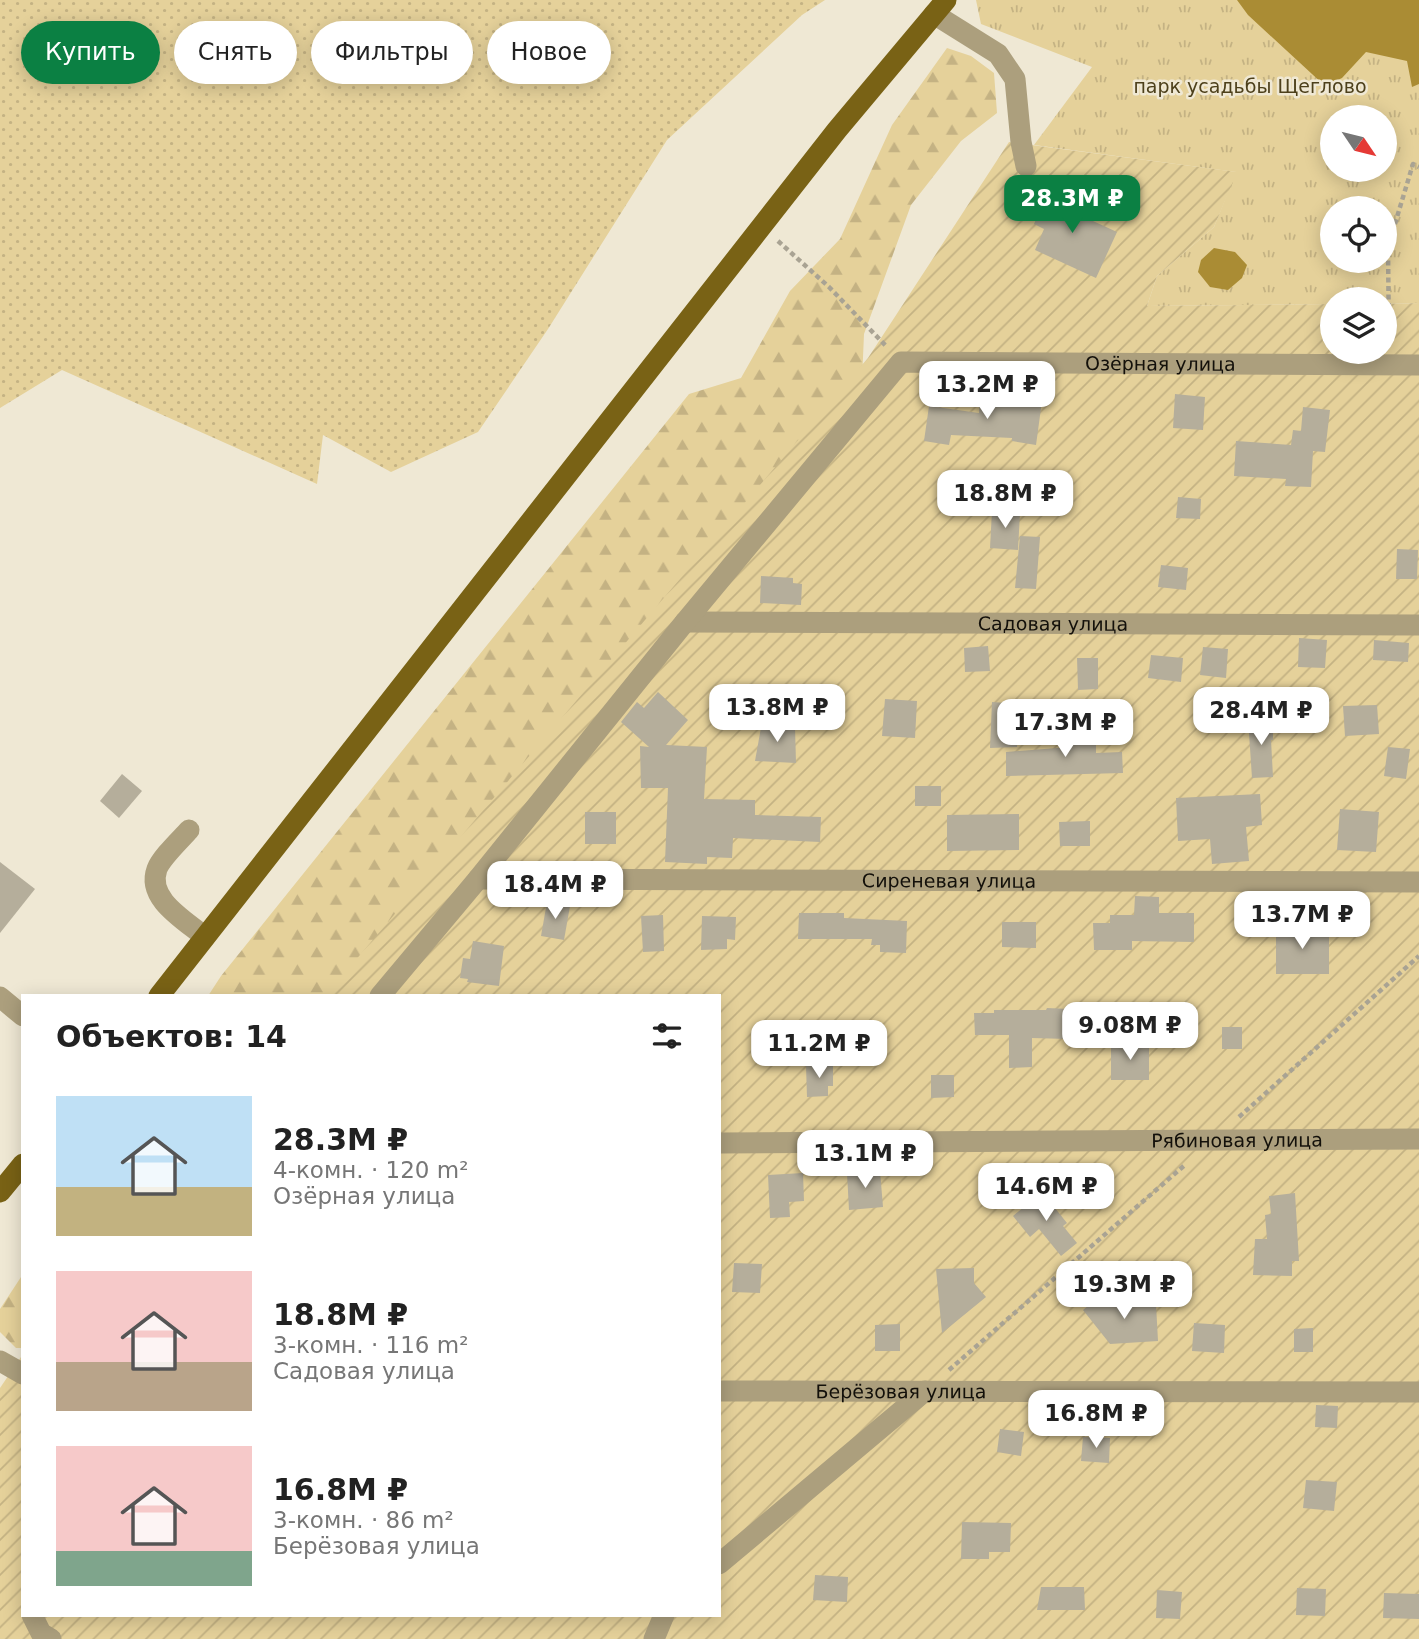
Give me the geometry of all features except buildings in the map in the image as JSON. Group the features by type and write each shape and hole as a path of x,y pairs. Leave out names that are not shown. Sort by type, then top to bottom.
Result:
{"main road":[{"path":"161,994 837,131 940,7"},
{"path":"0,1192 21,1166"}],"street":[{"path":"940,7 998,54 1015,79 1026,166"},
{"path":"382,994 901,362"},
{"name":"Озёрная улица","path":"901,362 1419,365"},
{"name":"Садовая улица","path":"685,622 1419,625"},
{"path":"189,830 157,867 154,883 160,900 205,937"},
{"name":"Сиреневая улица","path":"478,879 1419,882"},
{"path":"0,997 21,1014"},
{"name":"Рябиновая улица","path":"721,1143 1419,1139"},
{"path":"0,1361 21,1373"},
{"name":"Берёзовая улица","path":"721,1391 1419,1392"},
{"path":"721,1562 925,1391"},
{"path":"654,1639 663,1617"}],"path":[{"path":"1389,365 1388,247 1413,164 1419,167"},
{"path":"762,226 829,287 901,362"},
{"path":"925,1391 1419,957"}],"green space":[{"path":"0,0 825,0 802,15 667,140 548,329 478,432 391,472 323,435 317,484 62,370 0,408"},
{"name":"парк усадьбы Щеглово","path":"976,0 1419,0 1419,303 1397,304 1397,287 1320,287 1320,304 1147,306 1157,276 1214,227 1236,172 1034,145 1092,67 981,24"},
{"path":"947,48 971,56 994,73 997,113 961,141 911,205 864,334 862,381 362,994 209,994 221,976 689,394 741,378 790,291 840,239 892,125"},
{"path":"1009,142 1237,172 1214,227 1157,276 1147,306 1320,304 1320,364 1397,364 1397,304 1419,303 1419,1639 0,1639 0,1388 21,1357 21,1617 721,1617 721,994 327,994 868,358"},
{"path":"21,1277 21,1348 16,1348 0,1332 0,1309"}],"shaded area":[{"path":"1237,0 1419,0 1419,84 1412,87 1407,61 1366,52 1342,78 1325,86 1248,15"},
{"path":"1214,248 1235,252 1247,265 1242,278 1228,290 1210,287 1198,272 1201,260"}]}
